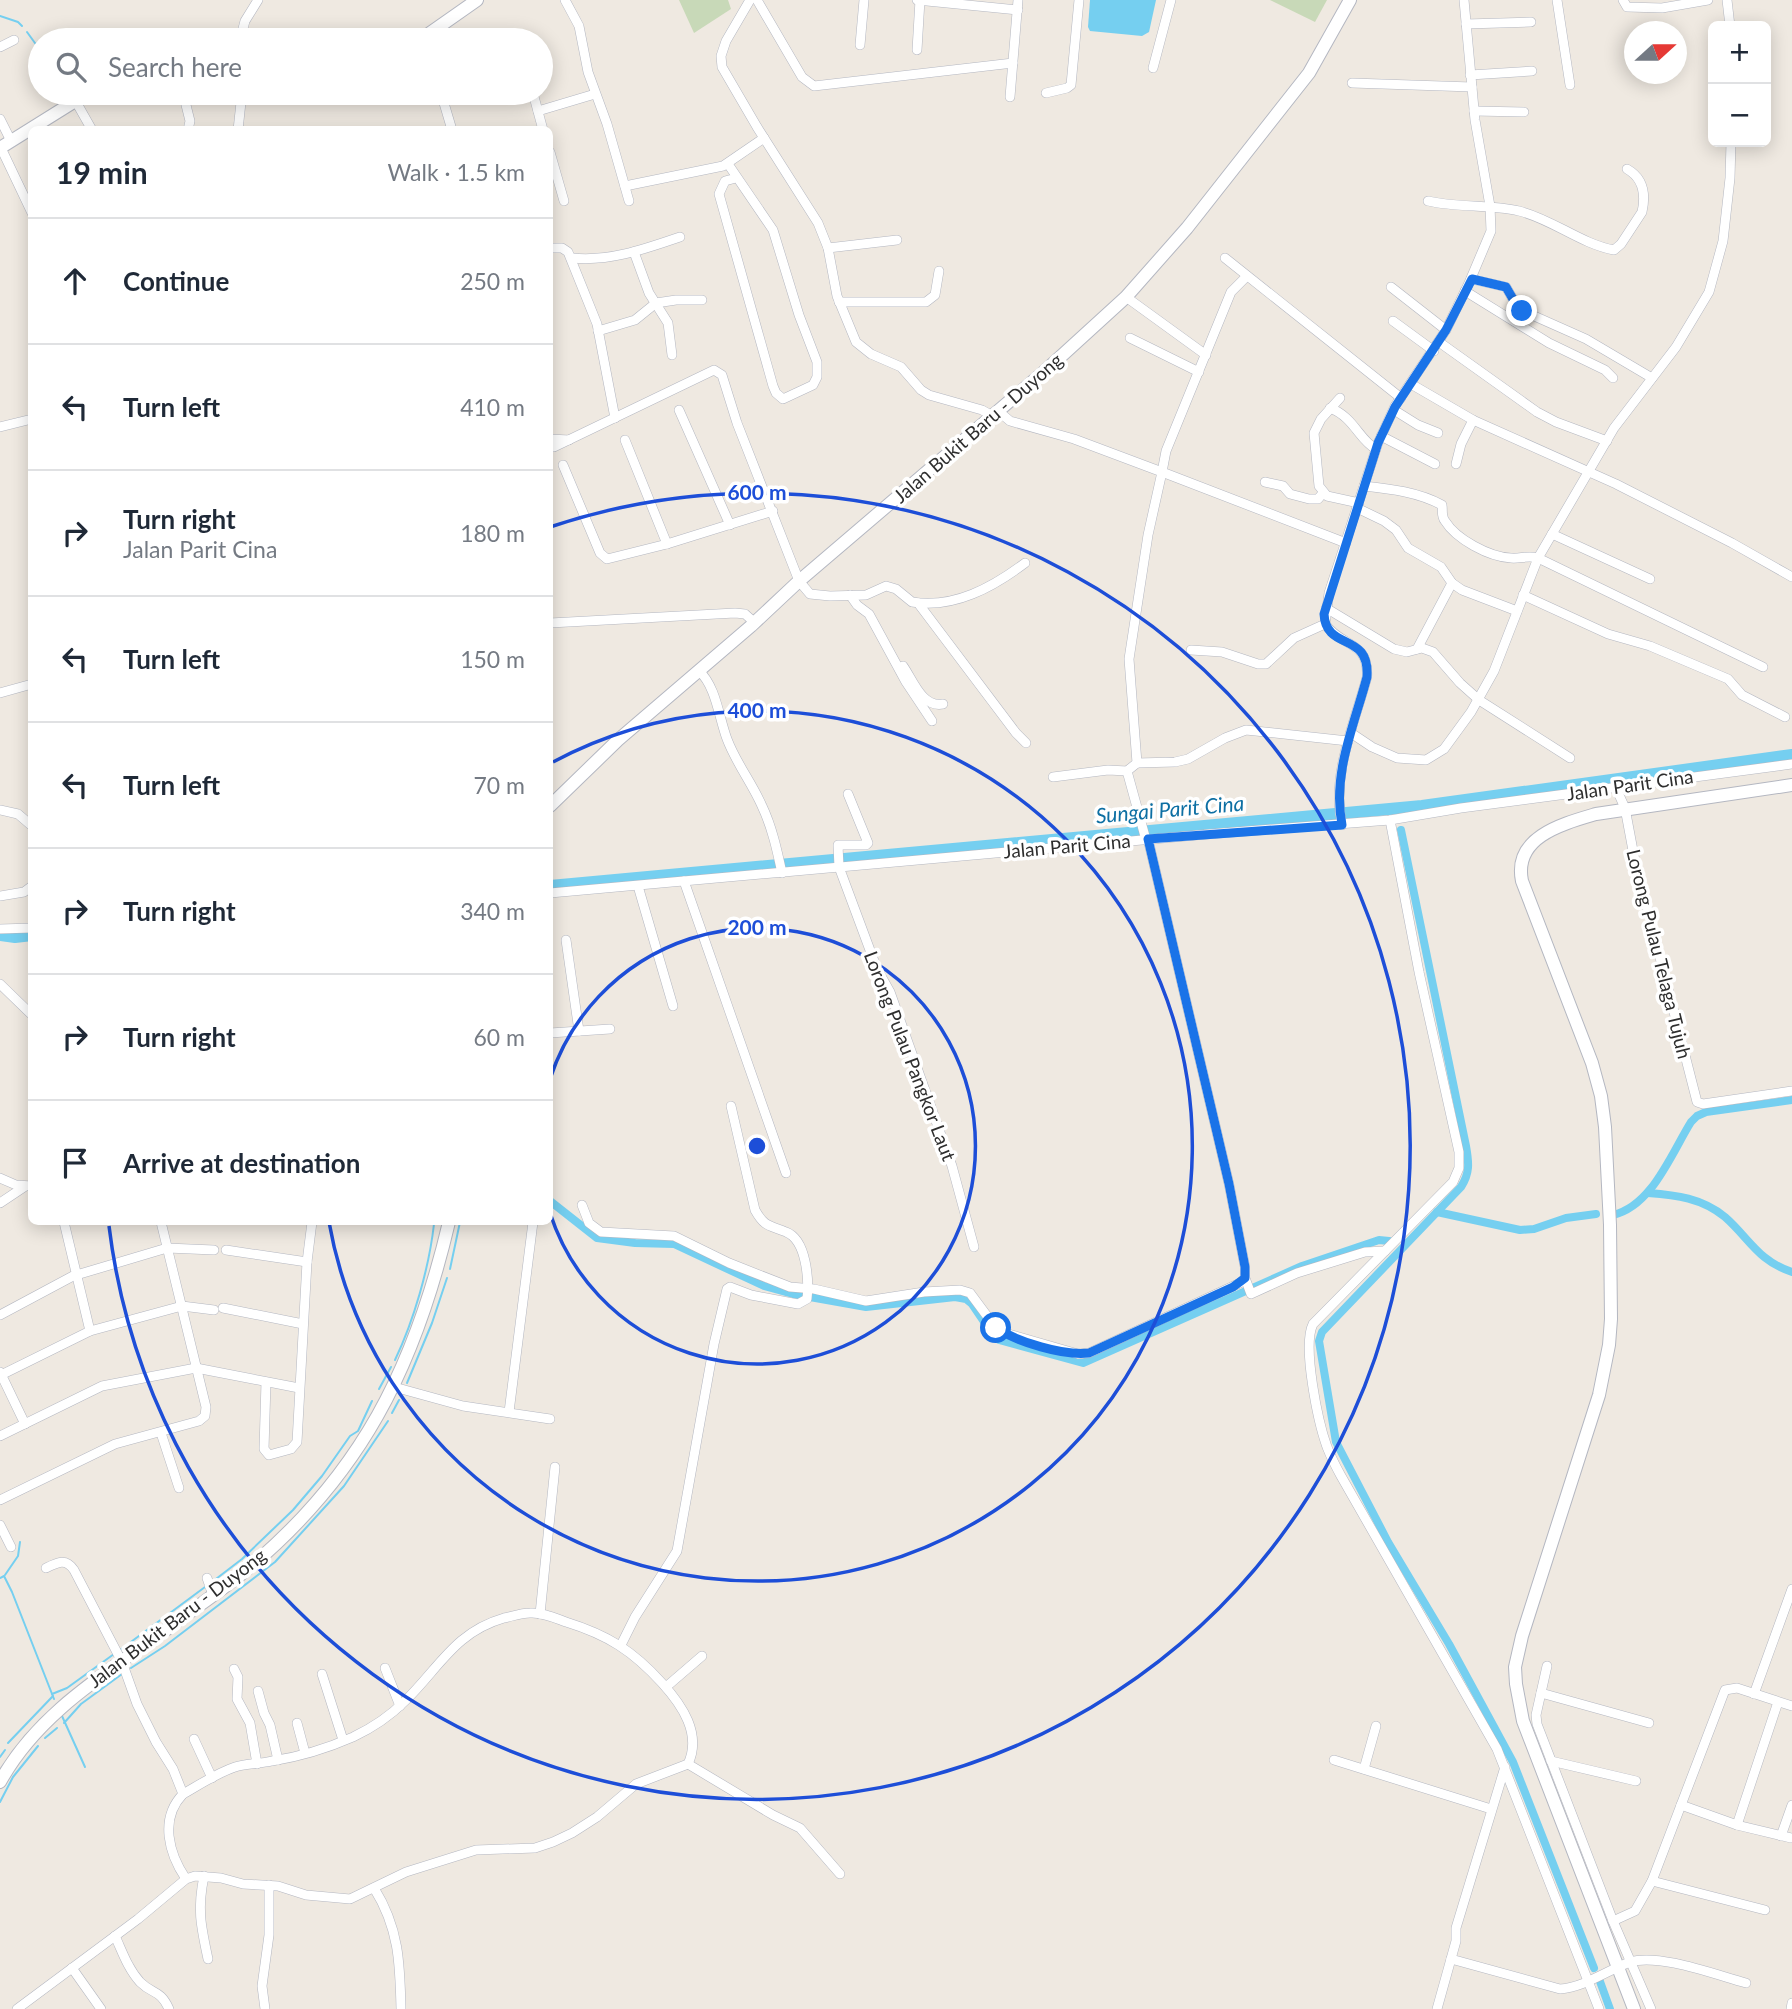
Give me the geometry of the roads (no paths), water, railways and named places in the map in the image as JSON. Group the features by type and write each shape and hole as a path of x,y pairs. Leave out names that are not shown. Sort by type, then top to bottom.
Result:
{"main road":[{"path":"437,28 477,0"},
{"name":"Jalan Bukit Baru - Duyong","path":"553,803 583,772 755,623 799,581 1046,370 1126,297 1187,228 1309,73 1350,0"},
{"path":"35,126 67,105"},
{"path":"4,146 28,130"},
{"path":"1634,2009 1529,1739 1518,1702 1515,1667 1522,1636 1599,1395 1611,1319 1610,1225 1601,1096 1592,1063 1522,881 1521,861 1527,846 1581,818 1625,808 1792,785"},
{"name":"Jalan Bukit Baru - Duyong","path":"0,1782 9,1765 52,1714 122,1662 210,1586 244,1572 291,1528 330,1486 376,1422 394,1387 423,1315 448,1225"}],"street":[{"path":"243,28 258,0"},
{"path":"565,0 579,26 595,94 607,124 629,201"},
{"path":"750,0 726,41 721,61 725,74 818,223 828,248 839,302 852,334 862,349 901,367 921,390 929,395 1074,439 1346,543"},
{"path":"757,0 802,77 814,86 1013,64"},
{"path":"860,45 864,0"},
{"path":"917,50 918,0 1018,5 1010,97"},
{"path":"1046,93 1071,85 1079,0"},
{"path":"1153,68 1171,0"},
{"path":"1341,822 1340,771 1367,677 1368,664 1358,648 1332,634 1325,624 1326,608 1381,436 1401,398 1446,330 1472,279 1490,231 1490,206 1474,110 1464,0"},
{"path":"1557,0 1570,85"},
{"path":"1623,0 1627,7 1651,9 1708,0"},
{"path":"1727,0 1729,21"},
{"path":"1466,24 1531,22"},
{"path":"0,47 14,40"},
{"path":"1470,75 1532,71"},
{"path":"1352,83 1472,87"},
{"path":"538,111 595,94"},
{"path":"78,105 90,126"},
{"path":"186,105 189,126"},
{"path":"239,126 241,105"},
{"path":"445,105 451,126"},
{"path":"536,105 542,126"},
{"path":"1474,110 1524,112"},
{"path":"0,119 4,146 28,203"},
{"path":"625,186 718,168 728,164 764,138"},
{"path":"1053,778 1108,769 1127,771 1137,764 1188,759 1225,738 1246,730 1350,737 1397,758 1426,760 1444,749 1479,700 1494,671 1538,558 1614,428 1688,329 1709,292 1724,241 1731,147"},
{"path":"553,162 564,201"},
{"path":"718,168 719,194 773,386 783,399 813,385 817,377 817,362 799,315 773,230 728,164"},
{"path":"1428,201 1520,211 1614,250 1621,244 1642,212 1643,206 1642,184 1627,169"},
{"path":"719,194 725,181 736,178"},
{"path":"572,258 599,259 634,252 680,237"},
{"path":"828,248 897,240"},
{"path":"553,248 562,248 572,258 598,331 615,418"},
{"path":"634,252 649,293 668,323 672,355"},
{"path":"1225,258 1401,398"},
{"path":"839,302 926,303 935,295 939,271"},
{"path":"1137,764 1129,659 1148,535 1166,451 1231,292 1247,276"},
{"path":"1472,279 1506,287 1522,311 1594,343 1652,378"},
{"path":"1391,287 1446,330"},
{"path":"1465,291 1549,343 1605,370 1613,379"},
{"path":"1126,297 1206,355"},
{"path":"598,331 635,320 656,303 702,300"},
{"path":"1393,321 1537,412 1607,441"},
{"path":"1130,338 1199,372"},
{"path":"553,443 570,440 709,371 718,371 725,382 737,424 799,581 810,594 855,595 891,586 907,600 918,603 966,597 986,589 1026,564"},
{"path":"1411,384 1473,420 1588,474 1616,484 1792,577"},
{"path":"1340,398 1321,419 1314,433 1319,486 1323,493 1358,506 1384,521 1396,530 1408,548 1441,567 1452,583 1462,590 1489,603 1517,611"},
{"path":"1330,408 1352,423 1369,445 1376,449"},
{"path":"680,410 730,525"},
{"path":"1394,410 1418,425 1438,433"},
{"path":"0,427 28,420"},
{"path":"1456,464 1461,444 1473,420"},
{"path":"1381,436 1435,464"},
{"path":"625,440 667,544"},
{"path":"563,465 603,557 613,558 667,544 773,511"},
{"path":"1265,482 1283,486 1290,494 1309,499 1318,499 1323,493"},
{"path":"1364,486 1409,492 1442,505 1442,517 1446,523 1477,548 1506,558 1538,558 1763,667"},
{"path":"1552,534 1650,579"},
{"path":"1417,649 1452,583"},
{"path":"855,595 868,604 922,696 930,704 943,704"},
{"path":"855,595 857,605 869,614 906,682 932,721"},
{"path":"1523,595 1608,634 1650,646 1728,680 1742,695 1785,717"},
{"path":"918,603 1026,743"},
{"path":"1326,608 1394,649 1433,652 1479,700 1570,758"},
{"path":"553,623 735,612 745,614 755,623"},
{"path":"1191,650 1222,652 1258,664 1266,664 1294,638 1325,624"},
{"path":"699,671 707,680 739,768 763,807 781,870"},
{"path":"0,692 28,685"},
{"name":"Jalan Parit Cina","path":"553,893 638,886 839,862 1145,835 1390,820 1615,786 1792,764"},
{"path":"1127,771 1145,835 1229,1184 1245,1279 1250,1293 1254,1294 1287,1277 1356,1254 1385,1251"},
{"name":"Lorong Pulau Telaga Tujuh","path":"1615,786 1625,808 1634,856 1695,1099 1699,1104 1703,1104 1792,1091"},
{"path":"839,862 838,845 868,843 848,794"},
{"path":"0,810 18,814 28,822"},
{"path":"1390,820 1419,972 1460,1160 1453,1182 1310,1330 1308,1350 1318,1414 1326,1445 1341,1476 1494,1743 1598,2008"},
{"name":"Lorong Pulau Pangkor Laut","path":"839,862 877,969 890,992 952,1166 974,1247"},
{"path":"684,881 786,1173"},
{"path":"638,886 673,1006"},
{"path":"0,895 28,889"},
{"path":"0,929 28,929"},
{"path":"566,940 579,1031"},
{"path":"0,984 28,1011"},
{"path":"553,1033 610,1029"},
{"path":"621,1645 635,1617 677,1551 714,1344 727,1289 734,1287 751,1295 798,1304 808,1293 807,1266 793,1236 762,1222 755,1210 731,1106"},
{"path":"0,1178 28,1186"},
{"path":"0,1203 28,1186"},
{"path":"582,1205 589,1223 601,1232 674,1236 729,1264 808,1293 866,1301 924,1292 960,1290 970,1293 996,1328 1078,1354 1089,1353 1245,1279"},
{"path":"67,1225 90,1331"},
{"path":"0,1500 115,1444 161,1433 199,1421 205,1416 206,1407 162,1225"},
{"path":"266,1382 264,1449 269,1455 296,1445 312,1225"},
{"path":"509,1412 533,1225"},
{"path":"0,1315 77,1275 166,1248 214,1250"},
{"path":"226,1250 307,1262"},
{"path":"25,1424 1,1373 90,1331 182,1306 219,1309 303,1324"},
{"path":"0,1436 103,1386 196,1367 299,1388"},
{"path":"394,1387 463,1406 550,1419"},
{"path":"161,1433 179,1489"},
{"path":"540,1614 555,1467"},
{"path":"0,1525 11,1547"},
{"path":"46,1568 62,1561 71,1565 122,1662 137,1704 173,1769 183,1794"},
{"path":"1754,1694 1792,1589"},
{"path":"186,1879 172,1854 168,1837 172,1811 183,1794 236,1767 305,1753 343,1740 376,1724 400,1706 468,1633 487,1624 522,1614 540,1614 597,1632 639,1659 682,1707 691,1729 693,1747 688,1763"},
{"path":"666,1687 702,1656"},
{"path":"1547,1665 1536,1720 1651,2009"},
{"path":"385,1668 400,1706"},
{"path":"234,1669 238,1677 237,1699 250,1723 257,1764"},
{"path":"322,1674 343,1740"},
{"path":"1614,1921 1635,1911 1652,1881 1725,1690 1737,1688 1792,1706"},
{"path":"258,1691 278,1760"},
{"path":"1541,1693 1649,1723"},
{"path":"1737,1825 1778,1702"},
{"path":"297,1723 305,1753"},
{"path":"1364,1769 1376,1726"},
{"path":"194,1739 212,1778"},
{"path":"1334,1760 1491,1809"},
{"path":"1551,1761 1636,1782"},
{"path":"688,1763 773,1815 800,1828 840,1874"},
{"path":"18,2009 186,1879 204,1876 243,1884 270,1885 306,1895 350,1899 406,1872 476,1850 535,1848 553,1842 597,1817 628,1788 688,1763"},
{"path":"1437,2009 1457,1941 1456,1928 1504,1767"},
{"path":"1681,1805 1737,1825 1786,1837 1792,1805"},
{"path":"204,1876 199,1902 200,1922 208,1959"},
{"path":"1652,1881 1766,1910"},
{"path":"265,2009 262,1986 269,1935 270,1885"},
{"path":"374,1888 386,1906 396,1936 401,2009"},
{"path":"115,1936 133,1973 143,1985 164,1998 169,2009"},
{"path":"1451,1959 1560,1989 1631,1962 1651,1958 1746,1983"},
{"path":"72,1968 101,2009"},
{"path":"1791,2009 1792,2003"}],"water":[{"path":"1090,0 1156,0 1149,32 1142,36 1090,31"}],"waterway":[{"path":"0,16 22,26"},
{"name":"Sungai Parit Cina","path":"553,886 1422,806 1792,755"},
{"path":"1401,830 1466,1146 1468,1168 1461,1187 1322,1332 1319,1341 1336,1442 1388,1542 1449,1644 1513,1762 1594,1968"},
{"name":"Sungai Parit Cina","path":"0,935 28,935"},
{"path":"1613,1215 1627,1210 1650,1190 1697,1116 1706,1112 1792,1100"},
{"path":"1648,1193 1679,1196 1707,1206 1725,1217 1771,1262 1792,1272"},
{"path":"553,1203 597,1238 674,1244 764,1286 793,1294 866,1307 955,1297 966,1299 999,1340 1083,1363 1302,1266 1379,1240 1389,1241"},
{"path":"1437,1212 1520,1230 1534,1229 1566,1218 1596,1214"},
{"path":"395,1360 420,1294 434,1225"},
{"path":"450,1269 459,1225"},
{"path":"407,1383 447,1278"},
{"path":"379,1389 391,1367"},
{"path":"392,1413 399,1400"},
{"path":"212,1582 242,1559 293,1510 322,1476 350,1436 358,1431 372,1401"},
{"path":"131,1668 165,1646 275,1562 344,1486 388,1421"},
{"path":"5,1575 18,1556 20,1542"},
{"path":"0,1578 4,1576 12,1592 54,1699"},
{"path":"120,1650 205,1587"},
{"path":"52,1694 67,1688 114,1654"},
{"path":"64,1723 81,1704 122,1674"},
{"path":"8,1743 53,1696"},
{"path":"62,1716 85,1767"},
{"path":"45,1738 57,1728"},
{"path":"0,1802 13,1777 38,1746"},
{"path":"0,1757 5,1750"},
{"path":"1598,1976 1610,2009"}]}
